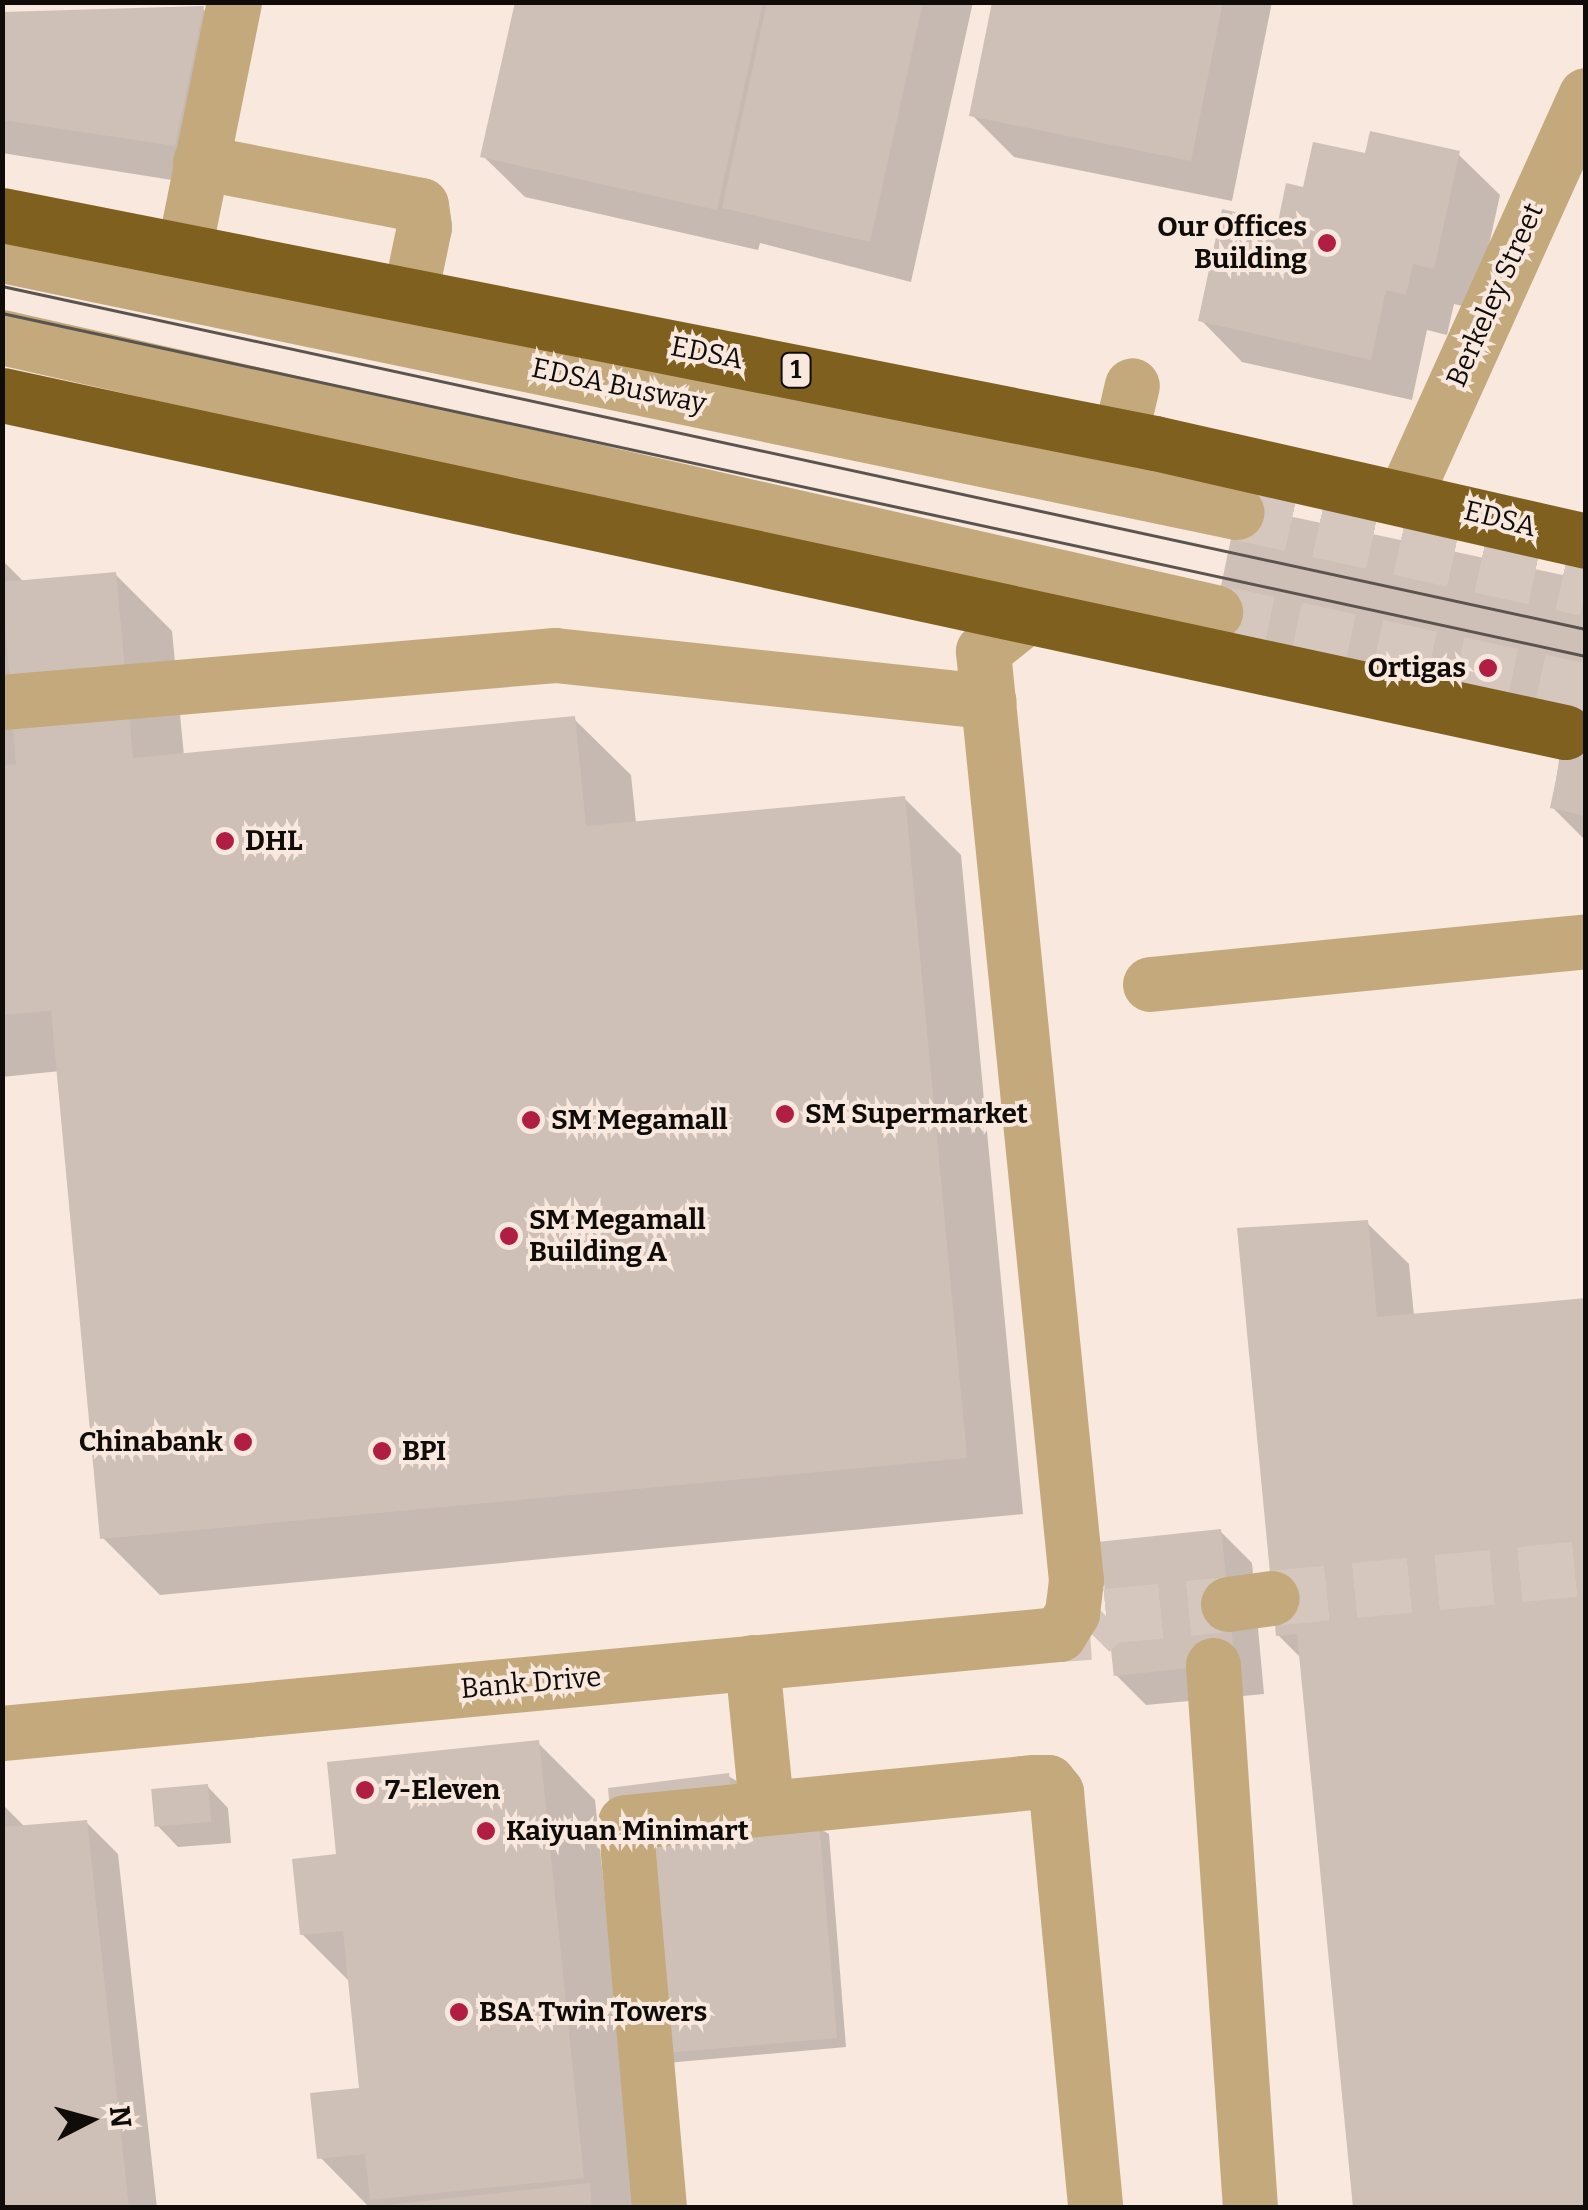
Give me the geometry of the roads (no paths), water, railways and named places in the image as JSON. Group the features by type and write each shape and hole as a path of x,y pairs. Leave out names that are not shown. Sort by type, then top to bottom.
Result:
{"highway":[{"name":"EDSA","path":"2,215 410,294 1126,410 1405,495 1586,541"},
{"path":"2,396 1566,732"}],"street":[{"path":"184,250 234,2"},
{"name":"Berkeley Street","path":"1405,495 1586,95"},
{"path":"200,162 421,205 424,228 410,294"},
{"name":"EDSA Busway","path":"2,255 1237,512"},
{"path":"2,336 1215,612"},
{"path":"2,702 555,655 989,701 983,651 1029,614"},
{"name":"Bank Drive","path":"2,1734 1059,1634 1072,1613 1076,1580 989,701"},
{"path":"1150,984 1586,942"},
{"path":"752,1662 766,1805"},
{"path":"1213,1665 1250,2208"},
{"path":"659,2208 625,1822 766,1805 1034,1782 1048,1782 1056,1792 1095,2208"}],"tunnel":[{"path":"1237,512 1586,588"},
{"path":"1215,612 1586,691"},
{"path":"1272,1598 1586,1568"},
{"path":"1059,1634 1090,1632 1106,1616 1228,1604"}],"tram line":[{"path":"2,286 1586,629"},
{"path":"2,313 1586,656"}],"place":[{"name":"Our Offices Building","path":"1327,243"},
{"name":"Ortigas","path":"1488,668"},
{"name":"DHL","path":"225,841"},
{"name":"SM Supermarket","path":"785,1114"},
{"name":"SM Megamall","path":"531,1120"},
{"name":"SM Megamall Building A","path":"509,1236"},
{"name":"Chinabank","path":"243,1442"},
{"name":"BPI","path":"382,1451"},
{"name":"7-Eleven","path":"365,1790"},
{"name":"Kaiyuan Minimart","path":"486,1831"},
{"name":"BSA Twin Towers","path":"459,2012"}]}
